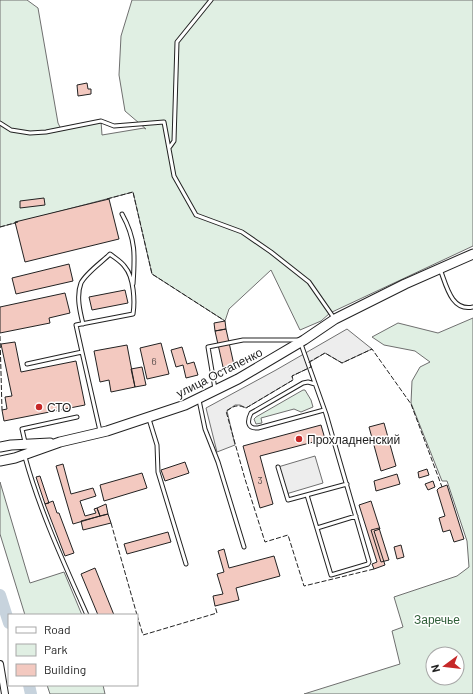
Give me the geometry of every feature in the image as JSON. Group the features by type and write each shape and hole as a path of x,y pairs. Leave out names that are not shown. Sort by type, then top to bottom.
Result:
{"main road":[{"name":"улица Остапенко","path":"0,461 25,455 60,442 100,433 185,405 238,379 302,341 335,319 440,268 473,254"},
{"name":"улица Остапенко","path":"0,447 60,442"}],"street":[{"path":"0,664 5,694"}],"lane":[{"path":"169,148 174,141 176,42 211,0"},
{"path":"0,123 11,130 30,133 46,132 101,121 114,126 164,122 174,176 196,215 242,232 271,252 309,282 335,319"},
{"path":"122,214 130,227 134,249 132,285"},
{"path":"83,324 79,299 82,283 91,271 110,254 126,267 132,285 135,304 133,314 83,324 76,325 100,433"},
{"path":"440,268 451,297 455,303 468,308 473,306"},
{"path":"215,390 208,347 243,340 302,341 347,484 369,562 364,566 331,575 306,495"},
{"path":"27,364 82,352"},
{"path":"316,384 308,382 302,383 250,413 247,420 252,429 324,410"},
{"path":"198,398 205,429 218,462 244,547"},
{"path":"25,444 22,428 77,417"},
{"path":"148,417 157,446 158,472 186,564"},
{"path":"25,455 35,492 56,546 87,614"},
{"path":"278,466 288,500 347,484"},
{"path":"316,528 356,516"}],"green space":[{"path":"0,0 27,0 38,8 58,123 61,129 101,121 102,135 144,128 146,129 125,111 119,75 121,36 132,0 473,0 473,246 330,313 321,321 300,330 271,270 229,309 225,321 152,274 133,192 0,227"},
{"name":"Заречье","path":"473,318 473,694 304,694 400,664 392,631 403,627 394,597 457,576 469,567 467,541 447,481 442,481 411,403 412,381 420,367 430,362 415,351 384,345 372,337 398,323 438,333"},
{"path":"305,390 311,400 313,407 301,412 294,409 261,418 262,423 256,424 254,419 256,417"},
{"path":"0,482 30,583 64,572 82,614 25,614 0,534"},
{"path":"47,686 103,686 105,694 50,694"}],"shaded area":[{"path":"347,329 372,349 342,363 325,353 310,362 311,367 292,376 293,380 246,408 240,405 235,405 227,411 235,445 217,452 206,408"},
{"path":"315,456 323,483 286,494 278,467"}],"building":[{"path":"87,83 88,89 91,89 91,94 78,96 77,85"},
{"path":"44,198 45,205 20,208 20,201"},
{"path":"109,199 119,239 25,262 15,222"},
{"path":"69,264 73,281 16,294 12,278"},
{"path":"125,290 128,303 92,310 89,297"},
{"path":"65,293 70,313 49,318 50,323 0,333 0,307"},
{"path":"225,321 226,329 215,331 214,323"},
{"path":"226,329 234,365 223,367 215,331"},
{"path":"15,342 21,372 76,361 85,405 4,421 2,410 7,409 5,397 12,396 1,344"},
{"path":"161,343 169,374 147,379 140,348"},
{"path":"127,345 135,387 111,392 109,380 100,382 94,351"},
{"path":"182,347 187,364 194,362 198,375 186,378 183,365 176,367 171,350"},
{"path":"142,367 146,385 135,387 131,369"},
{"path":"384,423 396,466 381,471 369,427"},
{"path":"321,425 325,439 260,456 273,504 260,508 243,446"},
{"path":"185,462 189,473 165,481 161,470"},
{"path":"63,464 71,494 93,488 96,496 80,501 85,516 96,513 94,509 97,508 100,516 73,524 56,466"},
{"path":"427,469 429,475 419,478 418,472"},
{"path":"142,473 147,488 104,501 100,485"},
{"path":"397,474 400,484 376,491 374,481"},
{"path":"40,476 49,503 45,504 36,477"},
{"path":"433,481 435,487 428,490 425,484"},
{"path":"447,485 464,539 454,542 450,530 443,532 439,518 445,516 437,490"},
{"path":"53,501 74,553 65,556 45,504"},
{"path":"371,501 380,529 374,531 385,565 374,569 372,564 377,562 359,505"},
{"path":"106,504 108,514 100,516 97,508"},
{"path":"108,514 111,523 83,530 81,521"},
{"path":"379,528 389,560 381,562 371,530"},
{"path":"168,532 171,542 127,554 124,544"},
{"path":"401,545 404,557 397,559 394,547"},
{"path":"224,549 229,568 274,556 280,576 236,588 239,600 215,606 213,596 223,594 217,574 224,572 218,551"},
{"path":"95,568 114,614 98,614 81,574"}],"waterway":[{"path":"0,595 8,620"},
{"path":"29,686 31,694"}],"fence":[{"path":"107,199 133,192 152,274 225,321"},
{"path":"0,227 18,222"},
{"path":"0,336 2,410"},
{"path":"374,569 304,586 288,535 265,542 226,411 236,406 246,408 293,380 292,376 311,367 309,362 325,353 342,363 372,349 411,404 442,487"},
{"path":"111,523 137,614"},
{"path":"138,618 143,635 217,613 215,606"}],"place":[{"name":"СТО","path":"39,407"},
{"name":"Прохладненский","path":"299,439"}]}
